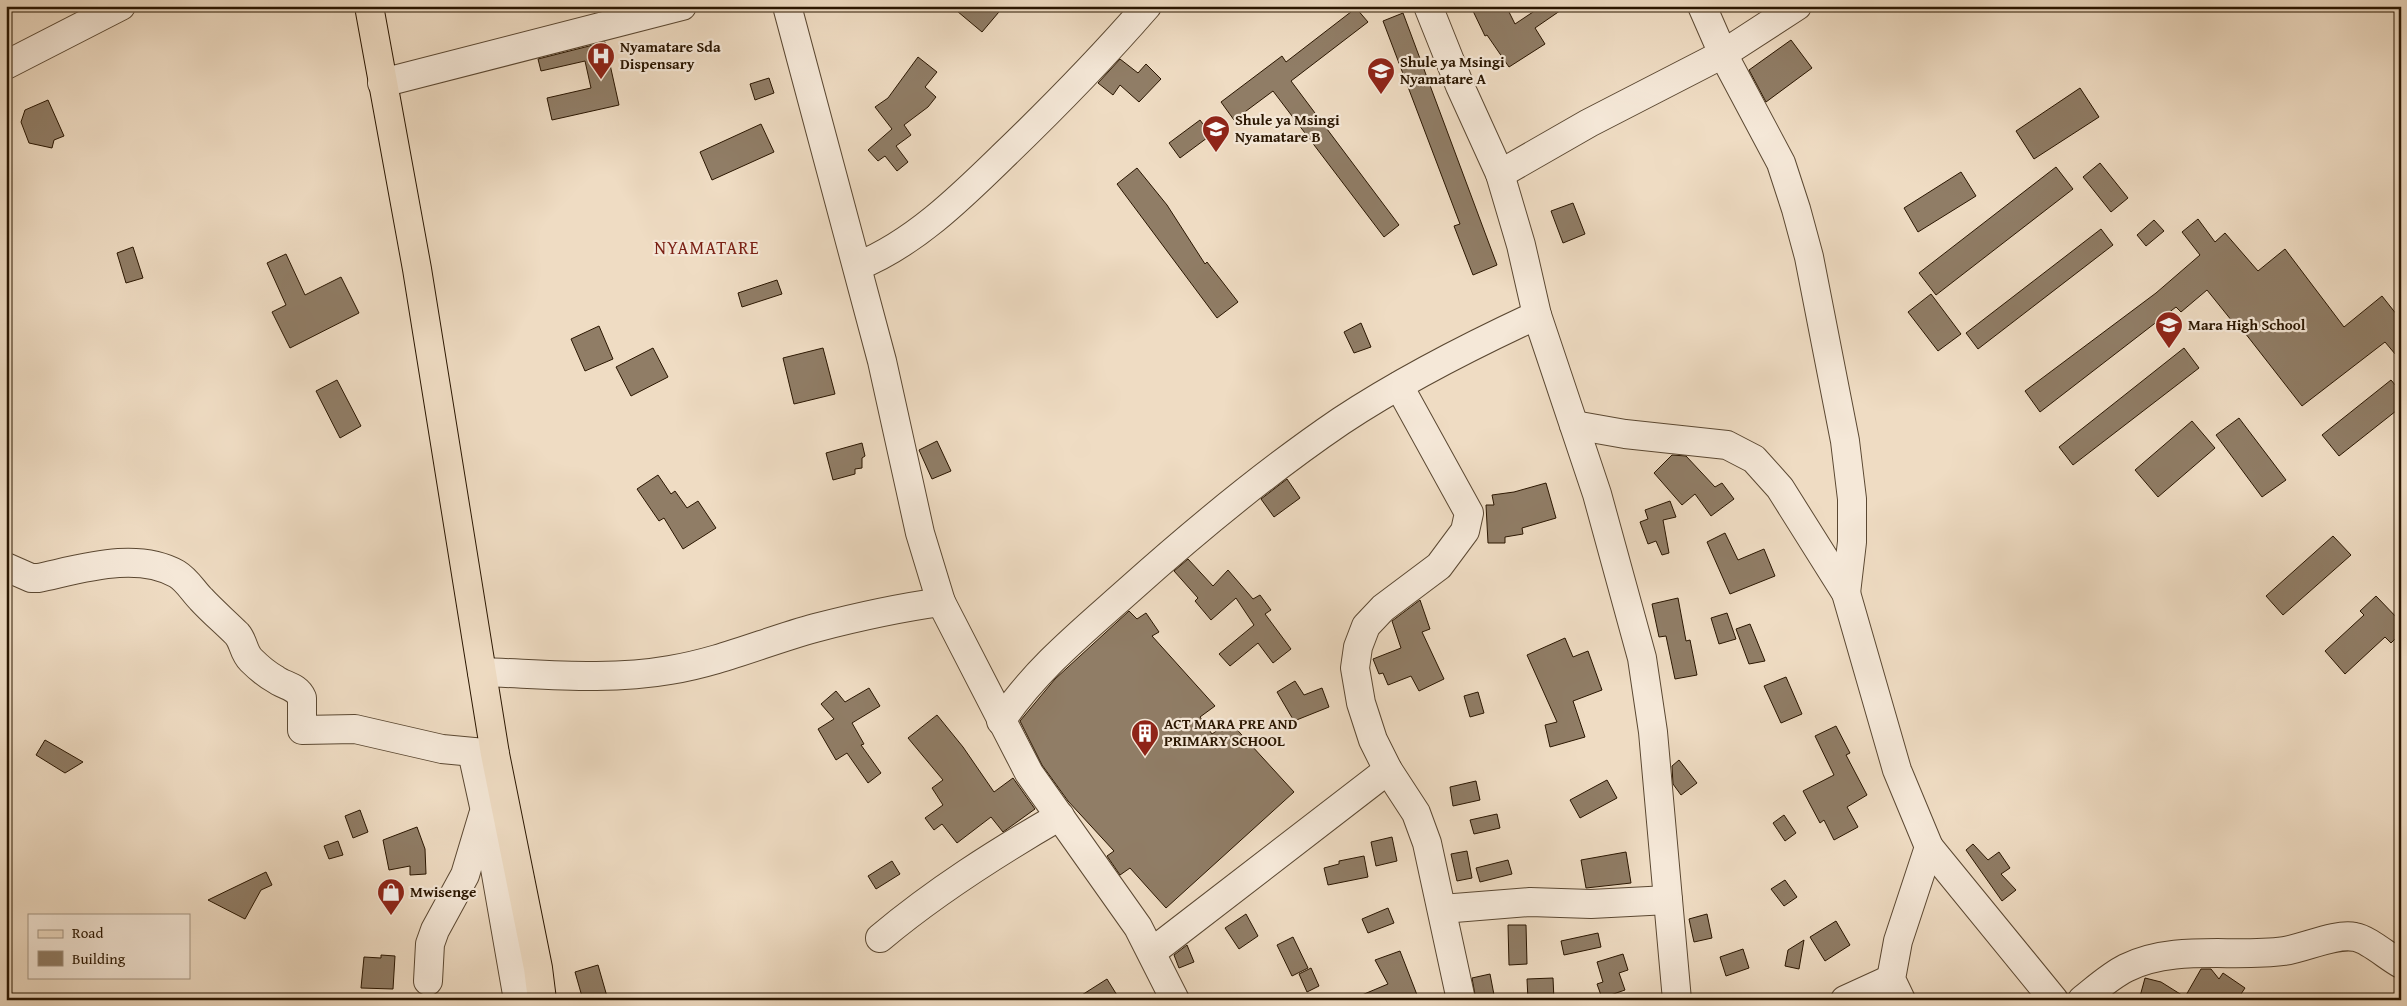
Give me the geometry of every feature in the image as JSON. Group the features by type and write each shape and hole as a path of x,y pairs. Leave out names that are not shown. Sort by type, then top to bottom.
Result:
{"main road":[{"path":"369,6 417,268 482,672 483,753 538,968 542,1000"}],"street":[{"path":"6,65 73,18 121,6"},
{"path":"382,83 682,6"},
{"path":"787,6 858,266 882,361 920,533 941,602 1001,722 1029,772 1138,927 1175,1000"},
{"path":"858,266 878,258 941,214 1097,64 1147,6"},
{"path":"1428,6 1460,86 1500,174 1521,245 1537,315 1605,522 1642,658 1653,732 1677,1000"},
{"path":"1702,6 1724,54 1780,164 1796,208 1809,256 1845,441 1852,499 1852,542 1846,593"},
{"path":"1500,174 1589,123 1724,54 1797,6"},
{"path":"1001,722 1017,697 1051,661 1138,582 1274,470 1341,422 1399,386 1474,344 1537,315"},
{"path":"1399,386 1469,513 1465,532 1439,566 1383,608 1366,626 1358,647 1355,668 1361,703 1373,740 1388,770 1416,813 1427,843 1461,1000"},
{"path":"1574,425 1625,434 1727,445 1754,459 1785,496 1846,593 1897,770 1929,847 2054,1000"},
{"path":"6,567 31,578 133,563 171,572 184,580 237,634 244,652 252,661 276,680 292,687 300,694 302,698 302,730 355,729 442,750 483,753 484,811 518,1000"},
{"path":"482,672 593,676 670,670 710,661 815,628 890,609 941,602"},
{"path":"1152,952 1388,770"},
{"path":"428,981 430,944 443,914 450,906 465,875 484,811"},
{"path":"880,938 959,877 995,853 1060,816"},
{"path":"1846,1000 1896,989 1898,942 1929,847"},
{"path":"1442,909 1530,902 1601,904 1668,900"},
{"path":"2082,1000 2126,968 2154,958 2181,955 2277,952 2338,938 2355,937 2401,964"}],"building":[{"path":"951,6 1004,6 982,32"},
{"path":"1482,6 1506,6 1515,24 1542,6 1567,6 1535,28 1545,44 1509,67 1487,35 1485,36 1473,11"},
{"path":"1356,8 1368,22 1291,81 1399,225 1384,237 1273,91 1234,120 1221,102 1282,56 1286,62"},
{"path":"1403,13 1497,265 1473,275 1454,226 1460,224 1383,21"},
{"path":"1791,40 1812,68 1766,102 1749,70"},
{"name":"Nyamatare Sda Dispensary","path":"605,42 619,105 552,120 547,98 591,88 585,61 541,71 538,59"},
{"path":"918,57 937,72 925,87 936,97 928,107 904,125 911,135 896,146 908,162 897,171 885,156 878,161 868,150 892,129 875,107 888,98"},
{"path":"1120,59 1138,73 1146,64 1161,79 1139,102 1120,85 1113,95 1098,83"},
{"path":"769,78 774,93 755,100 750,84"},
{"path":"2080,88 2099,117 2034,159 2016,131"},
{"path":"48,100 64,136 54,140 52,148 29,143 21,122 25,110"},
{"path":"1200,120 1211,135 1180,158 1169,143"},
{"path":"761,124 774,152 712,180 700,152"},
{"path":"2100,163 2128,198 2111,212 2083,177"},
{"path":"2056,167 2073,189 1936,295 1919,273"},
{"path":"1137,168 1167,205 1205,264 1207,262 1238,302 1217,318 1117,184"},
{"path":"1961,172 1976,196 1918,232 1904,208"},
{"path":"1573,203 1585,234 1563,243 1551,211"},
{"path":"2198,219 2215,242 2225,233 2258,271 2285,249 2344,327 2382,296 2401,320 2401,361 2385,342 2302,406 2238,324 2236,326 2207,290 2181,312 2176,307 2040,412 2025,391 2156,293 2200,255 2182,232"},
{"path":"2154,220 2164,231 2146,246 2137,235"},
{"path":"2101,229 2113,245 1978,349 1966,333"},
{"path":"133,247 143,278 126,283 117,253"},
{"path":"286,254 305,295 341,277 359,313 290,348 272,312 286,305 267,263"},
{"path":"777,280 782,294 742,307 738,293"},
{"path":"1931,294 1961,334 1938,351 1908,312"},
{"path":"1361,323 1371,347 1354,353 1344,332"},
{"path":"599,326 613,359 585,371 571,339"},
{"path":"653,348 668,377 631,396 616,367"},
{"path":"823,348 835,394 794,404 783,358"},
{"path":"2184,348 2199,368 2073,465 2059,447"},
{"path":"337,380 361,426 340,438 316,391"},
{"path":"2391,380 2401,392 2401,407 2339,456 2322,435"},
{"path":"2239,418 2286,480 2262,497 2216,435"},
{"path":"2192,421 2215,448 2158,497 2135,470"},
{"path":"937,441 951,471 932,479 919,450"},
{"path":"862,443 865,456 862,458 862,468 855,469 855,474 833,480 826,453"},
{"path":"1672,455 1686,456 1715,487 1722,483 1734,499 1711,516 1695,494 1682,505 1654,473"},
{"path":"658,475 671,494 675,491 687,508 698,501 716,528 683,549 664,518 659,521 637,489"},
{"path":"1287,479 1300,498 1274,517 1261,499"},
{"path":"1546,483 1556,518 1522,528 1523,534 1505,537 1505,543 1488,543 1486,505 1494,505 1492,495 1514,492"},
{"path":"1670,501 1676,517 1663,520 1669,553 1662,555 1656,541 1648,544 1640,522 1648,519 1645,510"},
{"path":"1725,533 1738,560 1764,549 1775,576 1730,594 1707,542"},
{"path":"2333,536 2351,555 2283,615 2266,596"},
{"path":"1188,559 1213,586 1228,570 1253,599 1260,595 1271,610 1265,614 1291,649 1273,663 1258,643 1230,666 1219,654 1254,625 1236,598 1211,620 1195,601 1198,598 1174,571"},
{"path":"2376,596 2401,622 2401,633 2391,643 2385,637 2345,674 2325,651 2364,615 2360,611"},
{"path":"1678,598 1686,641 1690,640 1697,675 1675,679 1666,636 1659,637 1652,604"},
{"path":"1420,600 1430,629 1422,632 1444,679 1419,691 1411,676 1388,685 1383,673 1379,674 1373,659 1401,648 1392,621"},
{"name":"ACT MARA PRE AND PRIMARY SCHOOL","path":"1129,611 1137,619 1146,613 1159,632 1152,636 1215,706 1200,717 1212,734 1230,722 1294,792 1166,908 1130,868 1120,875 1107,856 1114,851 1068,801 1042,765 1020,721 1055,679"},
{"path":"1727,613 1736,639 1719,644 1711,618"},
{"path":"1750,624 1765,661 1749,664 1736,629"},
{"path":"1565,638 1573,657 1588,651 1602,690 1573,701 1585,737 1550,747 1545,725 1557,722 1527,655"},
{"path":"1786,677 1802,714 1781,723 1764,686"},
{"path":"1295,681 1304,695 1322,688 1329,707 1294,721 1277,692"},
{"path":"869,688 880,706 852,723 864,744 861,745 881,773 868,783 847,753 836,760 818,729 834,719 821,704 836,691 845,702"},
{"path":"1478,692 1484,713 1470,717 1464,696"},
{"path":"937,715 963,747 994,792 1013,778 1035,809 1003,832 991,817 957,843 942,824 934,830 925,818 943,805 932,788 943,780 908,738"},
{"path":"1836,726 1850,753 1846,755 1867,795 1847,807 1858,827 1834,840 1824,820 1820,823 1803,791 1834,775 1815,736"},
{"path":"45,740 83,762 65,773 36,755"},
{"path":"1679,760 1697,783 1681,795 1673,784 1672,766"},
{"path":"1607,780 1617,798 1580,818 1570,800"},
{"path":"1476,781 1480,800 1453,806 1450,787"},
{"path":"360,810 368,832 353,838 345,816"},
{"path":"1497,814 1500,828 1474,834 1470,820"},
{"path":"1784,815 1796,833 1785,841 1773,823"},
{"path":"417,827 425,849 426,874 410,875 410,866 389,870 383,840"},
{"path":"1392,837 1397,861 1376,866 1371,842"},
{"path":"338,841 343,855 329,859 324,846"},
{"path":"1973,844 1988,860 1999,852 2010,868 2001,874 2016,890 2002,901 1966,850"},
{"path":"1467,851 1472,878 1457,881 1451,854"},
{"path":"1626,852 1631,883 1586,888 1581,860"},
{"path":"1364,856 1368,877 1328,885 1324,868 1339,864 1339,861"},
{"path":"1508,860 1512,874 1480,882 1476,868"},
{"path":"892,861 900,874 876,889 868,876"},
{"path":"266,872 272,885 261,890 245,919 208,900"},
{"path":"1785,880 1797,897 1784,906 1771,889"},
{"path":"1388,908 1394,923 1368,933 1362,919"},
{"path":"1246,914 1258,936 1239,949 1225,928"},
{"path":"1707,914 1712,938 1694,942 1689,919"},
{"path":"1836,921 1850,945 1825,961 1810,937"},
{"path":"1508,925 1526,925 1527,964 1509,965"},
{"path":"1598,933 1601,947 1564,955 1561,941"},
{"path":"1293,937 1308,968 1292,976 1277,945"},
{"path":"1804,940 1799,969 1785,966 1788,950"},
{"path":"1187,945 1194,962 1179,968 1174,955"},
{"path":"1743,949 1749,968 1726,976 1720,957"},
{"path":"1400,951 1419,1000 1350,1000 1388,984 1375,960"},
{"path":"1623,954 1628,970 1619,973 1625,990 1602,998 1597,984 1603,982 1597,962"},
{"path":"381,955 395,956 393,989 361,988 364,957 381,958"},
{"path":"598,965 608,1000 583,1000 575,972"},
{"path":"1311,968 1319,986 1307,992 1299,974"},
{"path":"2201,969 2211,969 2219,979 2223,973 2245,988 2237,1000 2139,1000 2145,978 2161,982 2185,997"},
{"path":"1490,974 1495,1000 1476,1000 1472,978"},
{"path":"1553,978 1554,1000 1528,1000 1527,979"},
{"path":"1107,979 1120,1000 1074,1000"}],"place":[{"name":"Nyamatare Sda Dispensary","path":"601,80"},
{"name":"Shule ya Msingi Nyamatare A","path":"1381,95"},
{"name":"Shule ya Msingi Nyamatare B","path":"1216,153"},
{"name":"Mara High School","path":"2169,349"},
{"name":"ACT MARA PRE AND PRIMARY SCHOOL","path":"1145,757"},
{"name":"Mwisenge","path":"391,916"}],"district":[{"name":"NYAMATARE","path":"707,248"}]}
